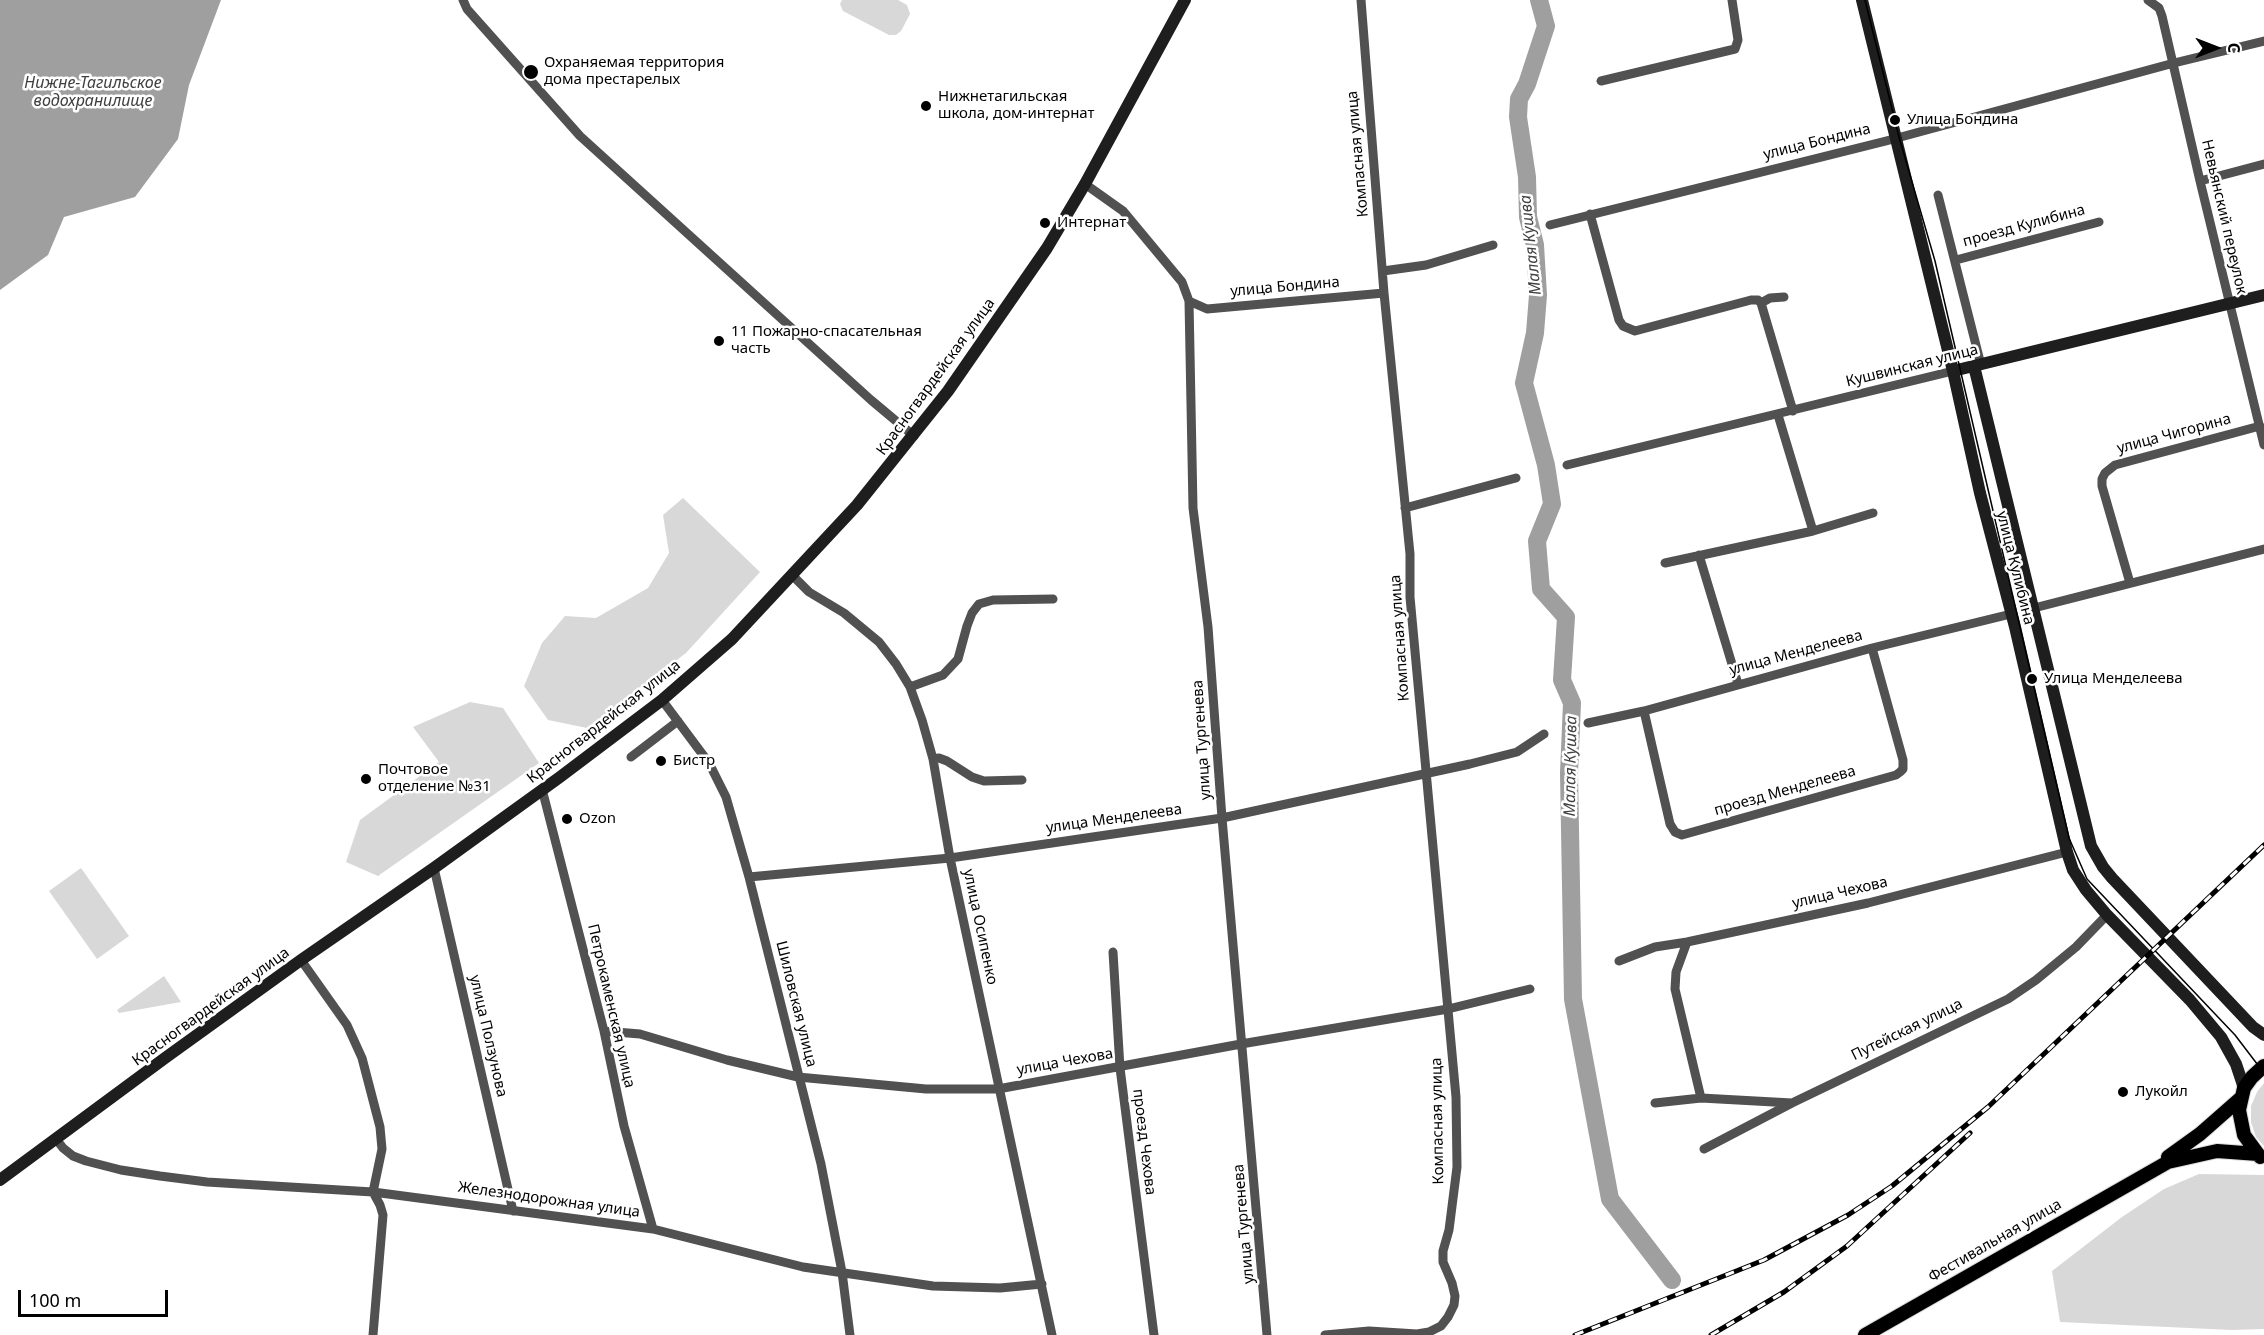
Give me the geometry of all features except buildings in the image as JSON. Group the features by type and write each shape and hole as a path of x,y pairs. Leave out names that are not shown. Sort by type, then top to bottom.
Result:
{"main road":[{"name":"Красногвардейская улица","path":"0,1180 301,960 434,868 542,789 662,700 732,639 857,505 914,436 961,373 1047,248 1085,184 1185,0"},
{"name":"улица Кулибина","path":"1862,0 2073,870 2107,915 2190,1000 2221,1037 2236,1064 2242,1093"},
{"name":"Кушвинская улица","path":"1953,371 2264,295"},
{"name":"улица Кулибина","path":"1978,366 2091,846 2112,878 2253,1027 2264,1035"},
{"name":"Фестивальная улица","path":"2142,1176 2200,1134 2242,1093 2252,1077 2264,1066"},
{"path":"2242,1093 2239,1116 2241,1129 2249,1145 2261,1156"},
{"name":"Фестивальная улица","path":"1865,1335 2168,1162 2217,1151 2261,1156"}],"street":[{"path":"463,0 467,9 580,136 914,436"},
{"name":"Компасная улица","path":"1325,1335 1369,1331 1417,1334 1429,1332 1441,1326 1454,1305 1455,1296 1443,1262 1443,1251 1449,1230 1457,1167 1456,1097 1410,597 1410,554 1384,293 1361,0"},
{"path":"1601,81 1735,49 1738,40 1732,0"},
{"name":"Невьянский переулок","path":"2148,0 2161,12 2199,181 2264,445"},
{"name":"улица Бондина","path":"1550,225 1896,138 2264,41"},
{"path":"2199,181 2264,164"},
{"name":"улица Тургенева","path":"1085,184 1123,211 1182,282 1189,301 1193,508 1208,627 1241,1044 1266,1298 1267,1335"},
{"path":"1938,195 1956,260 1978,366"},
{"path":"1590,214 1619,320 1623,326 1630,330 1642,330 1758,300 1761,303 1793,411"},
{"name":"проезд Кулибина","path":"1956,260 2099,222"},
{"path":"1383,271 1426,265 1493,245"},
{"name":"улица Бондина","path":"1189,301 1207,309 1384,293"},
{"path":"1761,303 1770,298 1784,297"},
{"name":"Кушвинская улица","path":"1568,465 1953,371"},
{"path":"1778,415 1813,531"},
{"name":"улица Чигорина","path":"2130,583 2102,486 2105,473 2115,465 2260,426"},
{"path":"1405,508 1516,478"},
{"path":"1665,563 1813,531 1873,513"},
{"path":"2034,609 2264,549"},
{"path":"1699,555 1738,684"},
{"name":"улица Осипенко","path":"792,575 809,592 844,613 879,642 910,687 933,759 950,858 1052,1335"},
{"path":"910,687 943,675 958,659 967,626 972,613 979,604 993,600 1053,599"},
{"name":"улица Менделеева","path":"1588,723 1644,711 1872,648 2012,614"},
{"name":"проезд Менделеева","path":"1644,711 1670,824 1675,832 1682,835 1896,776 1903,769 1903,760 1872,648"},
{"name":"Шиловская улица","path":"662,700 709,763 726,797 820,1164 842,1272 850,1335"},
{"path":"630,758 678,721"},
{"name":"улица Менделеева","path":"748,878 950,858 1222,818 1427,774 1517,752 1544,734"},
{"path":"933,759 939,758 947,761 972,777 984,781 1022,780"},
{"name":"Петрокаменская улица","path":"542,789 604,1031 624,1126 653,1229"},
{"name":"улица Чехова","path":"1619,961 1655,947 1868,903 2067,852"},
{"name":"улица Ползунова","path":"434,868 513,1211"},
{"name":"Путейская улица","path":"1704,1149 1792,1103 2008,999 2036,980 2076,947 2107,915"},
{"path":"1687,942 1676,972 1674,989 1701,1098"},
{"name":"проезд Чехова","path":"1113,952 1120,1068 1154,1335"},
{"path":"301,960 347,1025 362,1058 380,1127 382,1149 373,1192 383,1215 373,1335"},
{"name":"улица Чехова","path":"604,1031 639,1034 727,1060 798,1077 926,1089 998,1089 1448,1009 1530,989"},
{"path":"1655,1103 1701,1098 1792,1103"},
{"name":"Железнодорожная улица","path":"56,1139 73,1156 121,1170 207,1182 373,1192 653,1229 803,1267 933,1286 1000,1288 1042,1284"}],"shaded area":[{"path":"842,0 898,0 907,5 910,14 901,31 896,35 889,35 843,11 840,4"},
{"path":"683,498 760,572 686,653 587,728 548,720 524,686 542,643 565,616 596,618 648,588 669,553 663,515"},
{"path":"470,702 503,708 539,763 378,876 346,862 360,820 439,762 413,727"},
{"path":"81,868 129,936 97,959 49,891"},
{"path":"164,976 181,1002 119,1013 117,1010"},
{"path":"2264,1083 2264,1146 2256,1137 2251,1122 2251,1106"},
{"path":"2199,1174 2264,1175 2264,1329 2232,1330 2060,1322 2052,1271 2122,1217 2164,1189"}],"water":[{"name":"Нижне-Тагильское водохранилище","path":"0,0 221,0 189,85 178,139 135,197 64,217 48,255 0,290"}],"waterway":[{"name":"Малая Кушва","path":"1539,0 1546,26 1527,84 1519,99 1518,117 1527,177 1528,217 1535,245 1538,295 1535,333 1524,383 1546,465 1552,504 1537,541 1541,589 1566,617 1562,680 1572,703 1569,773 1573,999 1610,1199 1672,1280"}],"tram line":[{"path":"1865,0 1899,137 1935,261 2069,838 2087,879 2235,1035 2264,1073"}],"railway":[{"path":"1575,1335 1764,1260 1848,1215 1892,1186 1988,1107 2264,845"},
{"path":"1711,1335 1784,1292 1847,1246 1970,1133"}],"place":[{"name":"Охраняемая территория дома престарелых","path":"531,72"},
{"name":"Нижнетагильская школа, дом-интернат","path":"926,106"},
{"name":"Улица Бондина","path":"1895,120"},
{"name":"Интернат","path":"1045,223"},
{"name":"11 Пожарно-спасательная часть","path":"719,341"},
{"name":"Улица Менделеева","path":"2032,679"},
{"name":"Бистр","path":"661,761"},
{"name":"Почтовое отделение №31","path":"366,779"},
{"name":"Ozon","path":"567,819"},
{"name":"Лукойл","path":"2123,1092"}]}
